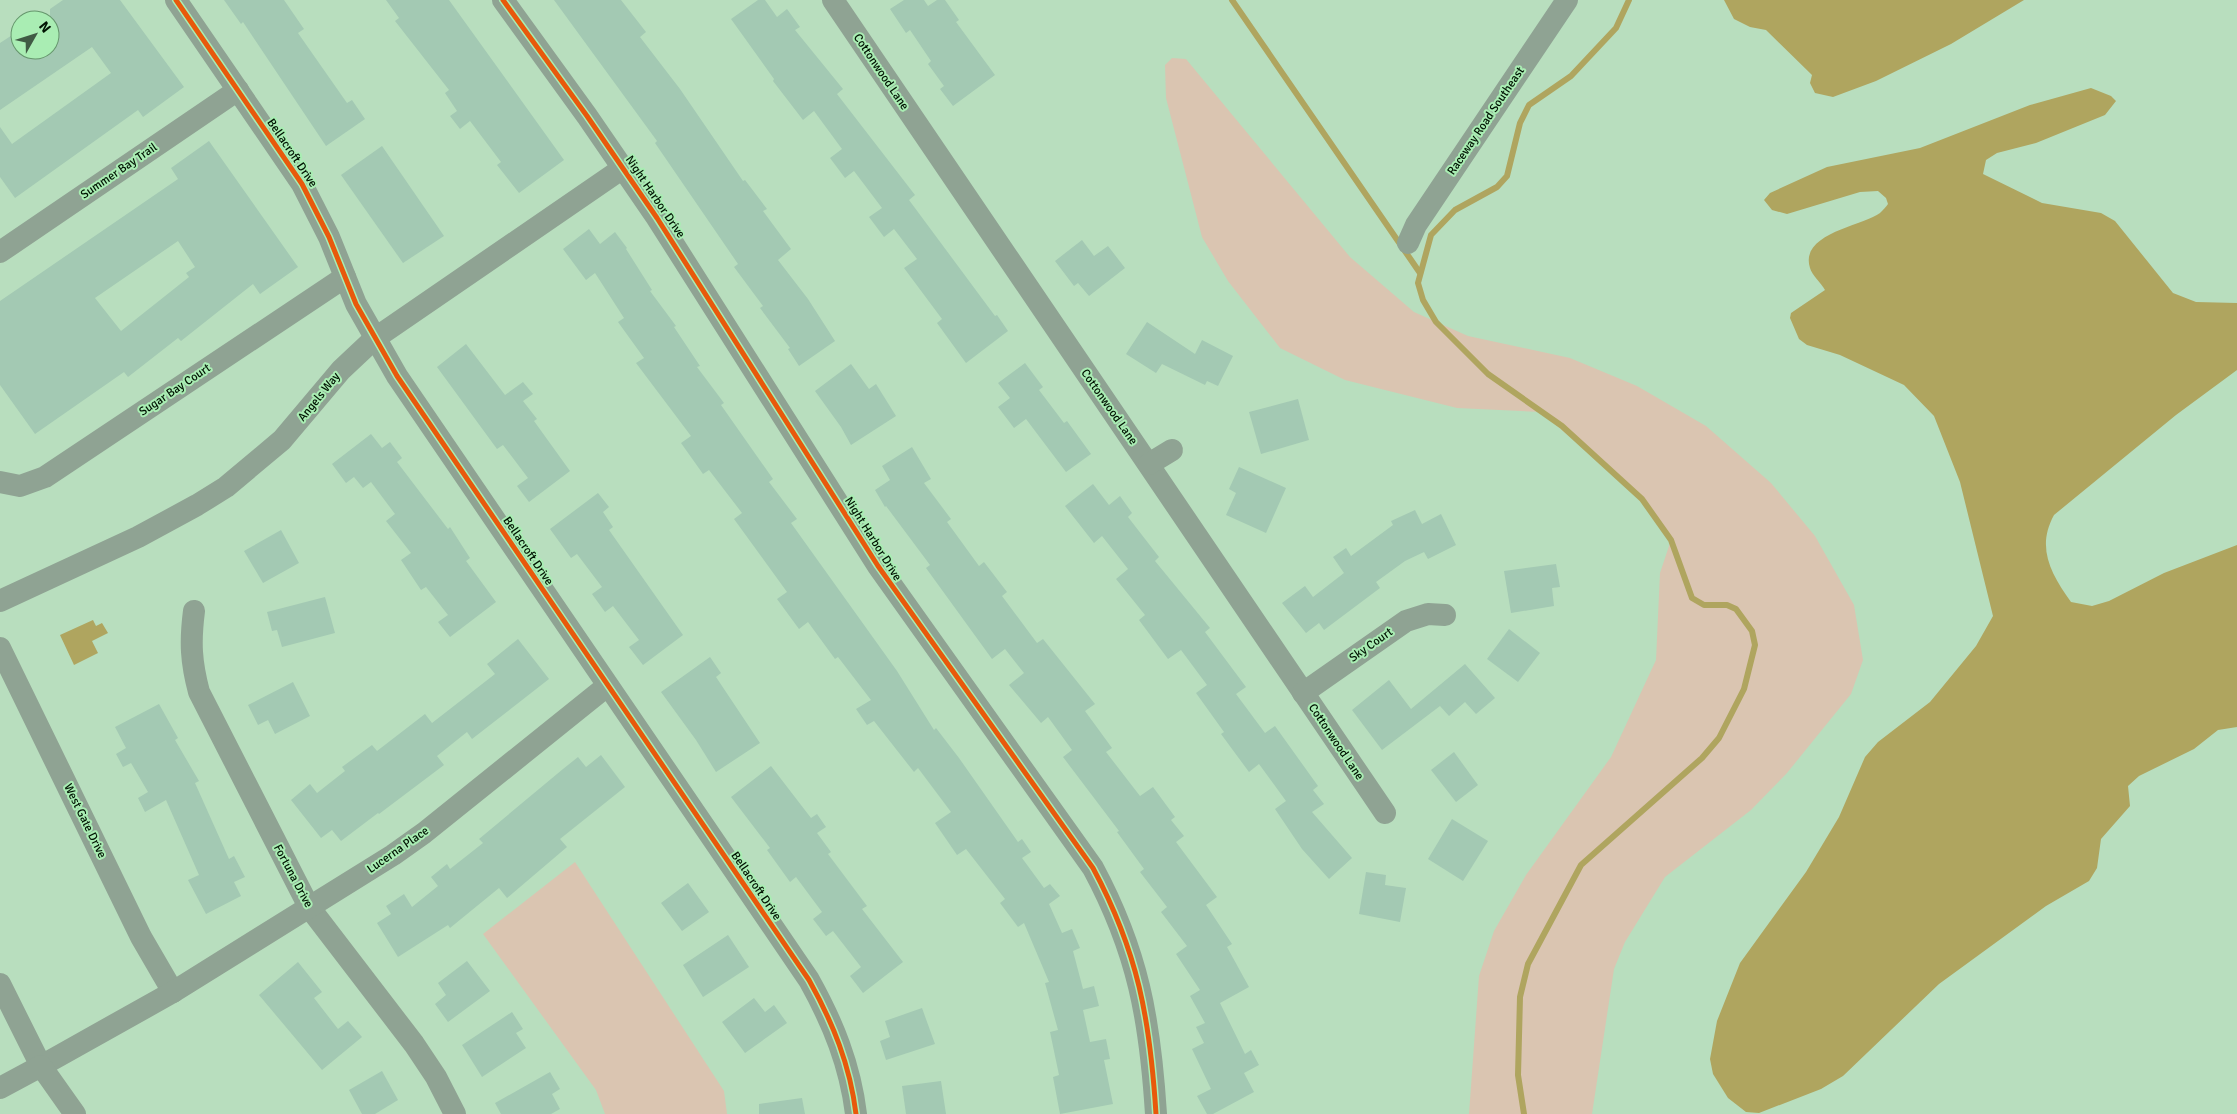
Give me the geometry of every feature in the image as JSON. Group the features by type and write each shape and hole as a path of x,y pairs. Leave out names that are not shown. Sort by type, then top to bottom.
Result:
{"street":[{"name":"Bellacroft Drive","path":"176,0 310,198 329,237 356,304 374,340 607,686 809,980 827,1013 840,1044 848,1070 856,1114"},
{"name":"Night Harbor Drive","path":"503,0 623,168 699,281 878,566 1093,868 1110,901 1136,969 1150,1041 1156,1114"},
{"name":"Cottonwood Lane","path":"833,0 1385,813"},
{"name":"Raceway Road Southeast","path":"1408,243 1416,225 1567,0"},
{"name":"Summer Bay Trail","path":"0,252 238,90"},
{"name":"Angels Way","path":"0,601 138,537 198,505 226,487 282,440 341,370 374,340 623,168"},
{"name":"Sugar Bay Court","path":"0,482 20,486 45,477 345,277"},
{"path":"1149,464 1172,450"},
{"name":"Fortuna Drive","path":"194,611 191,641 192,665 199,692 308,907 414,1044 436,1077 455,1114"},
{"name":"Sky Court","path":"1302,693 1406,621 1428,614 1445,615"},
{"name":"West Gate Drive","path":"0,648 141,937 174,992"},
{"name":"Lucerna Place","path":"0,1088 174,992 361,875 424,832 607,686"},
{"path":"0,984 41,1066 75,1114"}],"shaded area":[{"path":"1724,0 2024,0 1951,44 1876,81 1833,97 1815,93 1810,83 1812,75 1766,30 1750,27 1734,19"},
{"path":"1172,58 1186,59 1350,257 1414,312 1468,336 1570,358 1637,386 1706,426 1771,483 1815,536 1854,605 1863,660 1851,694 1787,773 1751,810 1665,877 1625,942 1614,969 1592,1114 1469,1114 1479,976 1494,931 1526,875 1611,757 1656,660 1660,573 1671,540 1642,499 1541,412 1457,408 1345,380 1280,348 1228,281 1202,237 1166,98 1165,65"},
{"path":"2091,88 2111,96 2116,101 2105,115 2036,143 1997,153 1986,160 1983,174 2042,203 2101,213 2115,221 2173,293 2196,302 2237,303 2237,370 2176,415 2054,515 2046,539 2048,560 2057,581 2071,602 2092,606 2109,601 2164,573 2237,545 2237,727 2218,730 2194,749 2139,776 2128,786 2130,806 2101,839 2097,868 2089,881 2046,906 1939,984 1843,1076 1821,1089 1759,1113 1746,1112 1728,1098 1713,1074 1710,1059 1717,1021 1740,963 1806,872 1839,817 1865,757 1878,742 1930,702 1976,646 1993,616 1960,482 1934,416 1904,385 1840,355 1807,345 1799,339 1790,318 1791,313 1825,290 1810,268 1809,256 1814,246 1835,232 1880,213 1888,204 1886,198 1878,191 1860,192 1787,214 1772,210 1764,200 1770,193 1827,167 1920,148 2030,105"},
{"path":"93,620 96,626 102,623 108,633 92,641 98,653 74,665 60,635"},
{"path":"575,862 724,1091 727,1114 605,1114 596,1090 483,934"}],"building":[{"path":"63,0 120,0 184,87 143,117 138,110 15,198 0,177 0,127 12,144 111,73 92,47 0,110 0,43 10,36 10,60 60,60 60,10 50,9"},
{"path":"224,0 284,0 304,29 298,33 347,103 352,100 365,119 326,146 243,22 241,24"},
{"path":"386,0 449,0 564,160 519,193 497,165 501,162 470,121 460,129 450,116 457,111 445,93 449,90 395,21 399,18"},
{"path":"554,0 621,0 646,32 640,37 680,89 743,181 745,180 767,209 763,211 791,249 778,260 808,299 835,341 799,366 788,349 790,348 760,308 763,306 734,267 738,264 655,143 657,141"},
{"path":"758,0 765,0 777,17 787,9 800,27 795,30 843,89 837,94 915,195 909,200 1008,331 966,363 937,323 942,319 904,268 917,259 894,229 884,237 869,217 882,208 854,171 845,178 830,158 842,149 814,111 803,120 773,81 774,79 731,19"},
{"path":"904,0 924,0 928,6 937,0 945,0 959,20 956,22 995,75 953,106 940,89 944,86 928,64 931,61 910,30 906,33 890,9"},
{"path":"209,141 298,267 260,294 253,284 181,341 178,338 128,377 124,372 35,434 0,385 0,301 178,179 171,168","holes":["178,241 195,267 186,273 189,277 121,331 95,298"]},
{"path":"382,146 444,236 403,263 341,175"},
{"path":"589,229 600,244 615,232 627,248 652,290 650,291 676,326 674,327 700,366 697,367 724,403 721,405 773,479 769,482 797,519 791,523 897,671 934,730 936,728 959,758 1018,842 1022,839 1031,852 1022,858 1044,888 1050,884 1060,896 1049,904 1062,933 1072,929 1080,948 1073,951 1083,989 1094,986 1099,1006 1083,1010 1090,1042 1106,1039 1110,1059 1104,1060 1113,1104 1060,1114 1053,1077 1059,1075 1050,1032 1058,1030 1045,983 1049,982 1024,923 1018,927 1000,903 1005,899 966,849 957,855 935,823 951,812 918,768 914,772 874,721 867,725 856,709 871,700 838,657 835,659 808,622 799,629 777,599 787,592 734,519 742,513 709,470 703,474 681,443 691,436 636,363 644,358 618,322 624,318 595,273 586,280 563,249"},
{"path":"1082,240 1094,256 1108,246 1125,268 1089,296 1078,283 1074,286 1055,261"},
{"path":"1147,322 1195,354 1202,340 1233,356 1218,386 1207,381 1205,385 1162,364 1156,373 1126,354"},
{"path":"466,344 505,395 523,382 533,394 523,401 537,419 534,421 570,471 529,502 517,486 528,478 503,445 497,449 437,367"},
{"path":"1025,363 1043,387 1039,390 1064,423 1067,421 1091,454 1066,472 1026,419 1014,428 998,407 1010,398 998,383"},
{"path":"851,364 869,389 876,384 896,416 851,445 841,427 815,391"},
{"path":"1298,399 1309,440 1261,454 1249,412"},
{"path":"371,434 382,448 390,442 402,458 397,462 448,529 450,527 470,558 466,561 496,602 450,637 438,622 448,615 426,587 421,590 401,560 411,553 386,521 395,514 371,482 363,488 354,477 346,483 332,464"},
{"path":"912,447 931,479 924,483 951,519 947,522 979,566 984,562 1007,592 1002,596 1037,643 1043,639 1095,704 1085,711 1112,748 1106,752 1140,796 1153,787 1175,817 1171,820 1184,836 1176,842 1217,897 1206,905 1232,944 1227,947 1249,987 1220,1003 1245,1054 1251,1050 1259,1065 1244,1073 1254,1092 1213,1114 1207,1114 1197,1096 1211,1089 1192,1049 1204,1043 1196,1027 1205,1023 1190,996 1200,990 1176,954 1187,946 1161,912 1167,907 1140,872 1144,869 1117,832 1119,831 1063,757 1072,750 1048,717 1041,723 1009,685 1024,673 1005,649 992,659 926,568 930,565 885,507 875,490 890,480 882,466"},
{"path":"1239,467 1286,488 1266,533 1226,515 1236,493 1229,489"},
{"path":"1093,484 1109,505 1120,496 1132,513 1128,517 1159,557 1155,561 1210,628 1205,632 1246,687 1236,694 1265,733 1275,726 1318,786 1313,790 1324,804 1312,812 1352,858 1329,879 1302,849 1275,809 1286,801 1259,764 1249,772 1221,734 1224,732 1196,693 1207,685 1181,650 1168,659 1139,620 1145,615 1116,579 1128,569 1102,536 1094,543 1065,506"},
{"path":"598,493 609,507 603,512 613,527 609,530 683,635 643,665 629,647 639,640 613,606 605,612 592,594 602,587 577,554 571,558 550,529"},
{"path":"1415,510 1422,524 1441,514 1456,545 1428,559 1424,552 1405,561 1376,582 1380,588 1324,630 1319,623 1306,633 1282,603 1305,586 1313,597 1344,573 1333,557 1346,548 1351,556 1393,525 1391,521"},
{"path":"281,530 299,563 263,583 244,551"},
{"path":"1556,564 1560,587 1552,588 1554,606 1511,613 1504,571"},
{"path":"325,597 335,633 282,647 277,630 272,631 267,612"},
{"path":"1509,629 1540,653 1518,682 1487,659"},
{"path":"518,639 549,679 472,739 467,732 437,756 444,765 341,841 332,830 321,838 291,800 310,784 317,793 345,771 342,767 372,745 377,751 425,714 432,723 495,674 487,664"},
{"path":"710,657 721,673 716,677 760,743 716,772 696,740 661,692"},
{"path":"1465,664 1495,698 1476,714 1465,702 1449,716 1440,706 1382,750 1352,710 1389,680 1411,709"},
{"path":"293,682 310,716 275,734 268,720 258,725 248,705"},
{"path":"159,704 178,738 175,740 199,781 195,783 229,859 234,856 245,877 234,882 241,896 206,914 188,880 199,875 166,800 145,812 138,798 148,792 131,763 123,767 116,754 126,748 115,727"},
{"path":"1454,752 1478,785 1456,802 1431,770"},
{"path":"601,755 625,787 560,839 567,847 507,898 499,888 450,928 448,925 398,957 377,923 391,914 386,906 404,894 412,907 438,886 431,877 447,864 450,869 483,843 479,839 563,769 578,757 586,767"},
{"path":"771,766 811,818 817,814 826,827 817,833 831,852 828,854 867,906 862,909 903,962 863,993 850,976 861,967 833,931 826,936 813,919 822,912 796,877 790,882 767,850 770,848 731,797"},
{"path":"1452,819 1488,841 1463,881 1428,859"},
{"path":"1366,872 1386,875 1385,885 1406,888 1400,922 1359,914"},
{"path":"688,883 709,912 682,931 661,903"},
{"path":"728,935 749,967 703,997 683,965"},
{"path":"467,961 490,991 448,1022 435,1004 446,995 438,983"},
{"path":"298,962 322,992 314,998 338,1029 348,1021 362,1037 322,1070 259,995"},
{"path":"754,998 765,1012 774,1005 787,1023 745,1053 722,1022"},
{"path":"922,1008 935,1044 886,1060 880,1041 890,1037 885,1021"},
{"path":"512,1012 523,1029 516,1033 526,1048 482,1077 462,1045"},
{"path":"382,1071 398,1100 375,1114 362,1114 349,1090"},
{"path":"550,1072 560,1089 552,1094 560,1109 551,1114 501,1114 495,1103"},
{"path":"941,1081 946,1114 906,1114 902,1086"},
{"path":"802,1098 805,1114 759,1114 759,1104"}],"waterway":[{"path":"1232,0 1420,273"},
{"path":"1524,1114 1518,1075 1520,997 1528,964 1581,865 1702,758 1719,738 1744,689 1755,645 1752,631 1736,609 1727,605 1704,605 1692,598 1671,540 1642,499 1562,426 1488,374 1436,322 1423,300 1418,283 1431,235 1455,210 1497,187 1507,176 1520,123 1529,105 1571,76 1616,28 1629,0"}],"cycle path":[{"path":"176,0 302,184 329,237 356,304 397,376 809,980 826,1012 845,1061 856,1114"},
{"path":"503,0 587,116 657,218 878,566 1093,868 1121,929 1139,987 1150,1047 1156,1114"}]}
